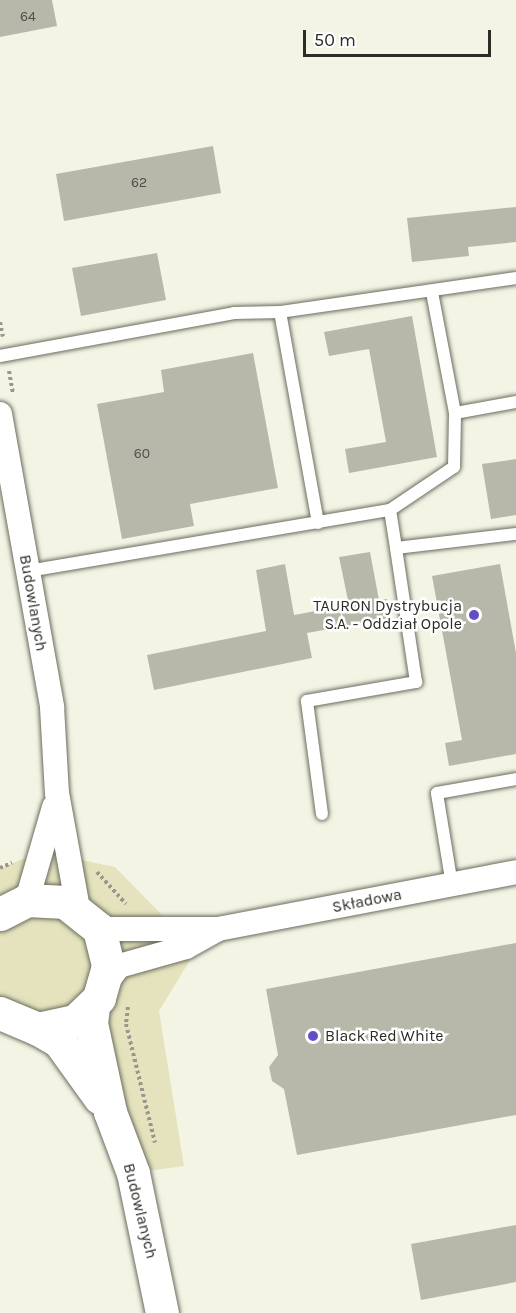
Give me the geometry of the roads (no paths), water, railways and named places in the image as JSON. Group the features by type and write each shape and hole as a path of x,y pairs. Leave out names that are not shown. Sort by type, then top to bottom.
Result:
{"main road":[{"path":"10,907 44,898 88,919"},
{"name":"Budowlanych","path":"88,919 107,949 99,995 110,1112"},
{"path":"38,1029 75,1021 99,995"},
{"name":"Budowlanych","path":"0,1013 38,1029 59,1041 110,1112 133,1173 162,1313"}],"street":[{"name":"Budowlanych","path":"0,414 4,466 28,571 52,707 57,793 88,919"},
{"name":"Budowlanych","path":"10,907 57,793"},
{"name":"Składowa","path":"88,919 218,929 516,872"},
{"name":"Składowa","path":"99,995 119,966 186,946 218,929"}],"lane":[{"path":"0,356 234,313 280,312 432,292 516,278"},
{"path":"28,571 390,510 454,467 455,413 432,292"},
{"path":"280,312 318,523"},
{"path":"455,413 516,402"},
{"path":"322,814 307,702 416,682 390,510"},
{"path":"396,548 516,534"},
{"path":"452,885 437,793 516,779"}],"place":[{"name":"TAURON Dystrybucja S.A. - Oddział Opole","path":"474,615"},
{"name":"Black Red White","path":"313,1036"}]}
